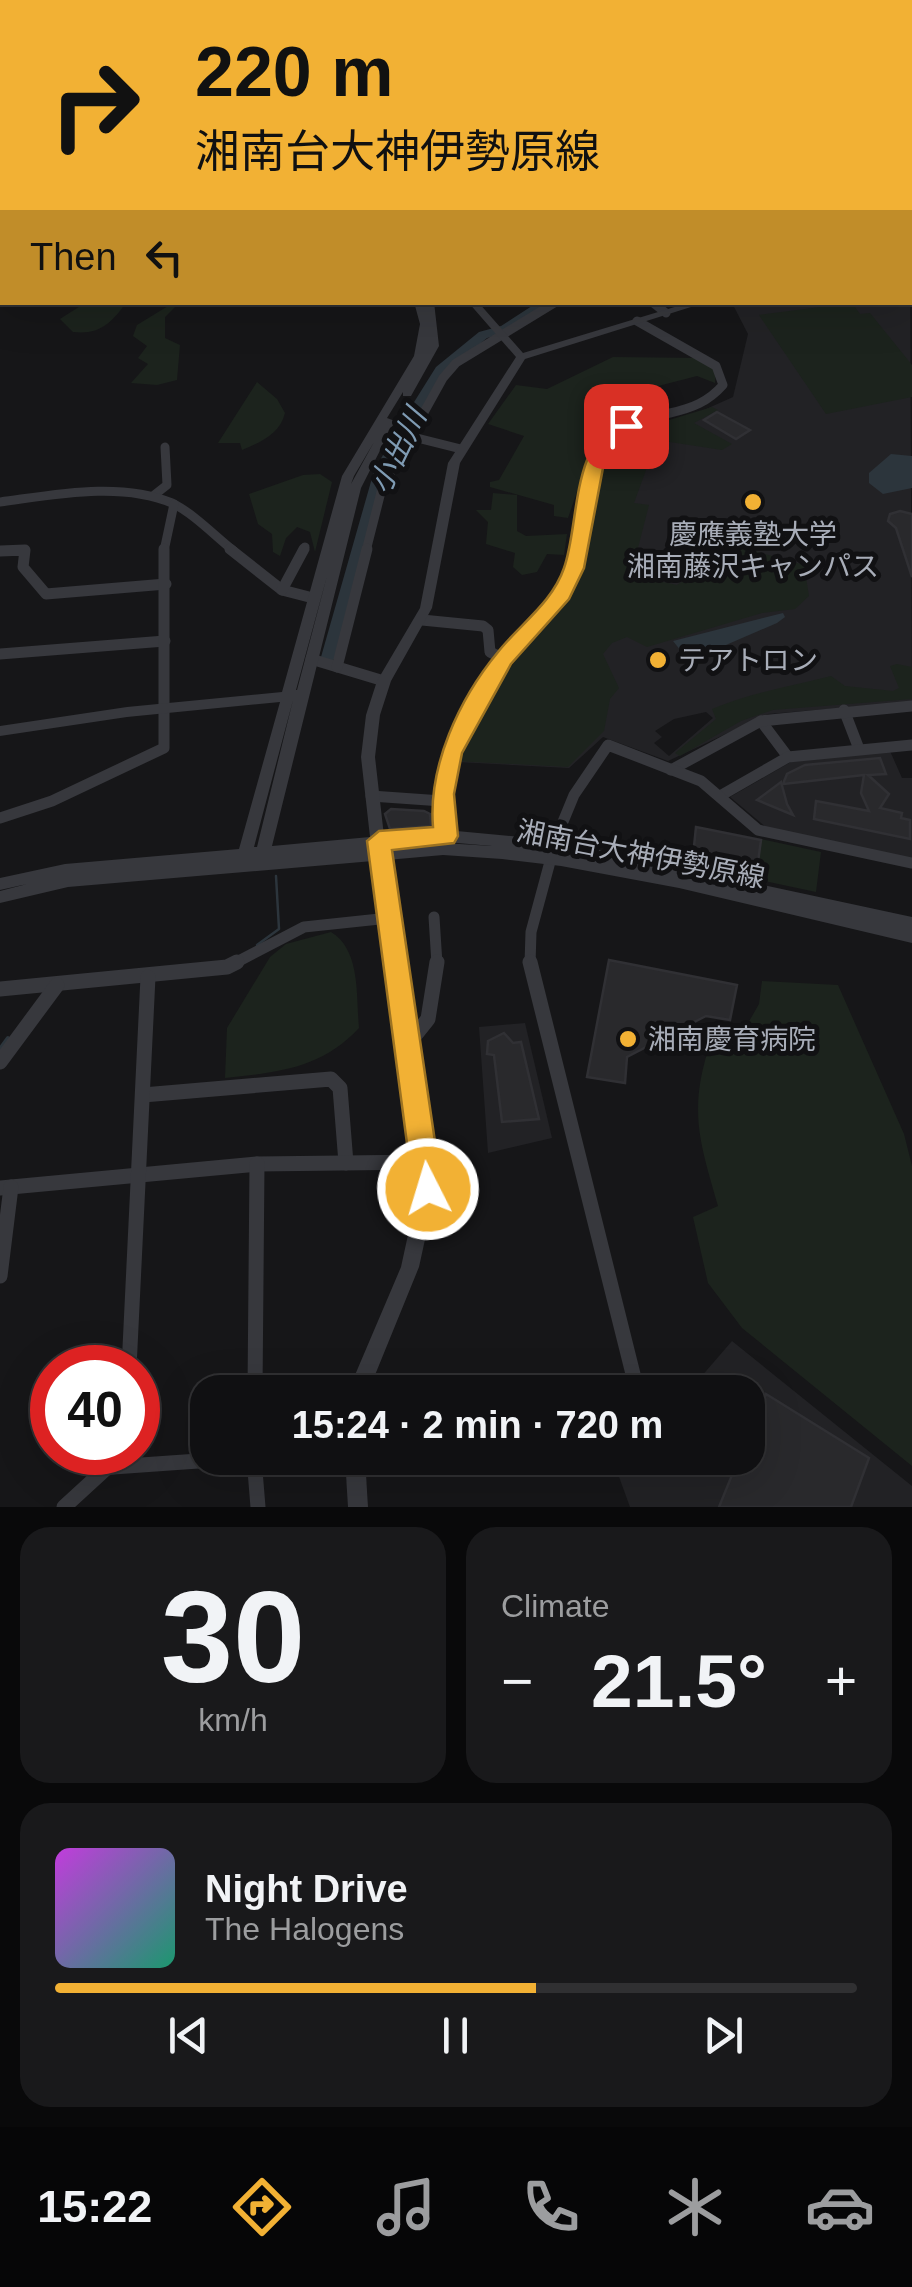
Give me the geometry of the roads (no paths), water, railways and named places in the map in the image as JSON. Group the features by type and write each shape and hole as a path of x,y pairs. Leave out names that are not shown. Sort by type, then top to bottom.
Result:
{"street":[{"path":"262,857 312,598 348,476 419,356 424,324 420,305"},
{"path":"244,858 295,695 311,659 356,488 434,346 429,305"},
{"path":"476,305 521,357"},
{"path":"337,668 382,488 409,436 448,371 501,332 550,305"},
{"path":"656,305 666,313"},
{"path":"365,1375 410,1267 428,1189 371,796 370,736 384,681 422,620 449,478 461,449 510,380 521,357 693,305"},
{"path":"446,836 442,802 451,752 504,659 559,599 574,568 590,480 610,434 713,398 723,386 716,366 637,321"},
{"path":"409,436 461,449"},
{"path":"153,496 168,485 165,447"},
{"path":"0,502 124,490 153,496 174,504 282,590 312,598"},
{"path":"0,818 52,801 164,748 164,548 174,504"},
{"path":"282,590 305,547"},
{"path":"0,550 25,550 23,567 46,594 166,584"},
{"path":"422,620 484,626 490,652 504,659"},
{"path":"0,654 165,642"},
{"path":"311,659 384,681"},
{"path":"0,731 167,707 295,695"},
{"path":"671,770 761,721 912,706"},
{"path":"844,710 859,750"},
{"path":"761,721 788,757"},
{"path":"634,1375 530,966 530,932 552,852 574,795 608,745 700,782 758,830 912,863"},
{"path":"720,796 788,757 912,746"},
{"path":"371,796 442,802"},
{"name":"湘南台大神伊勢原線","path":"0,884 65,870 380,847 446,836 552,852 912,924"},
{"name":"湘南台大神伊勢原線","path":"380,847 552,852 912,936"},
{"name":"湘南台大神伊勢原線","path":"0,898 68,881 244,858"},
{"path":"408,1044 420,1034 434,992 440,956 434,917"},
{"path":"1,984 57,985 238,965 304,927 388,918"},
{"path":"131,1345 148,977"},
{"path":"0,1062 57,985"},
{"path":"143,1095 332,1079 340,1088 346,1163"},
{"path":"0,1276 6,1188 256,1164 427,1162"},
{"path":"255,1375 256,1164"},
{"path":"160,1459 190,1459"},
{"path":"64,1507 101,1475"},
{"path":"255,1475 258,1507"},
{"path":"357,1475 358,1507"}],"waterway":[{"name":"小出川","path":"329,657 381,471 408,423 441,370 483,335 505,329 542,305"},
{"name":"小出川","path":"326,687 328,678"},
{"path":"257,945 279,929 276,876"},
{"path":"0,1049 8,1038"}],"place":[{"name":"慶應義塾大学 湘南藤沢キャンパス","path":"753,502"},
{"name":"テアトロン","path":"658,660"},
{"name":"湘南慶育病院","path":"628,1039"}]}
